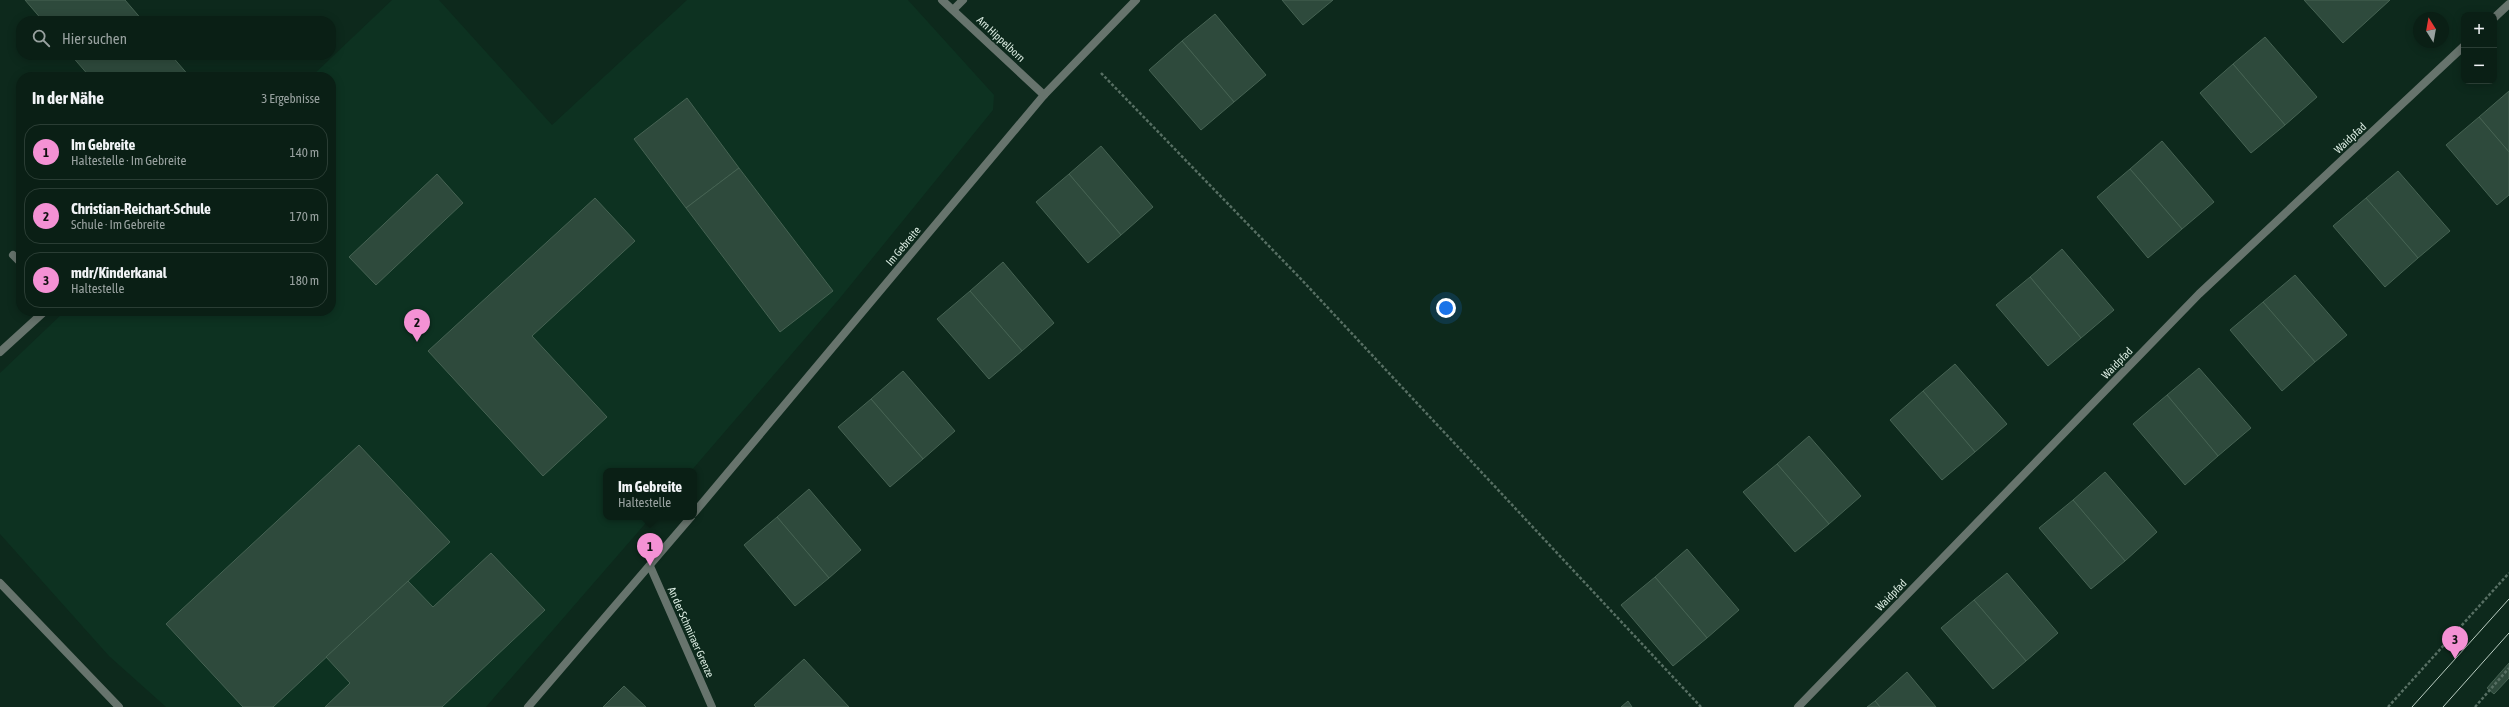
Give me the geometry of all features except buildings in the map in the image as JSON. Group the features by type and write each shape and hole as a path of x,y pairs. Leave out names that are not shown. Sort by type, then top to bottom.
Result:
{"street":[{"name":"Am Hippelborn","path":"942,0 1044,95"},
{"path":"953,10 963,0"},
{"name":"Im Gebreite","path":"697,509 1044,95 1082,54 1136,0"},
{"path":"2497,15 2509,4"},
{"name":"Waidpfad","path":"1798,707 2200,294 2462,48"},
{"path":"13,255 16,258"},
{"path":"0,352 40,316"},
{"path":"528,707 688,520"},
{"name":"An der Schmiraer Grenze","path":"650,566 712,707"},
{"path":"0,583 119,707"}],"path":[{"path":"1082,54 1300,278 1701,707"},
{"path":"2388,707 2509,572"},
{"path":"2475,707 2509,668"}],"shaded area":[{"path":"392,0 439,0 552,125 687,0 908,0 994,95 993,110 840,298 694,468 603,468 603,520 648,520 486,707 166,707 109,656 0,534 0,373 60,316 336,316 336,72 316,72 329,60 336,60 336,53"}],"tram line":[{"path":"2412,707 2509,599"},
{"path":"2443,707 2509,633"}],"place":[{"name":"Christian-Reichart-Schule","path":"417,342"},
{"name":"Im Gebreite","path":"650,566"},
{"name":"mdr/Kinderkanal","path":"2455,659"}]}
